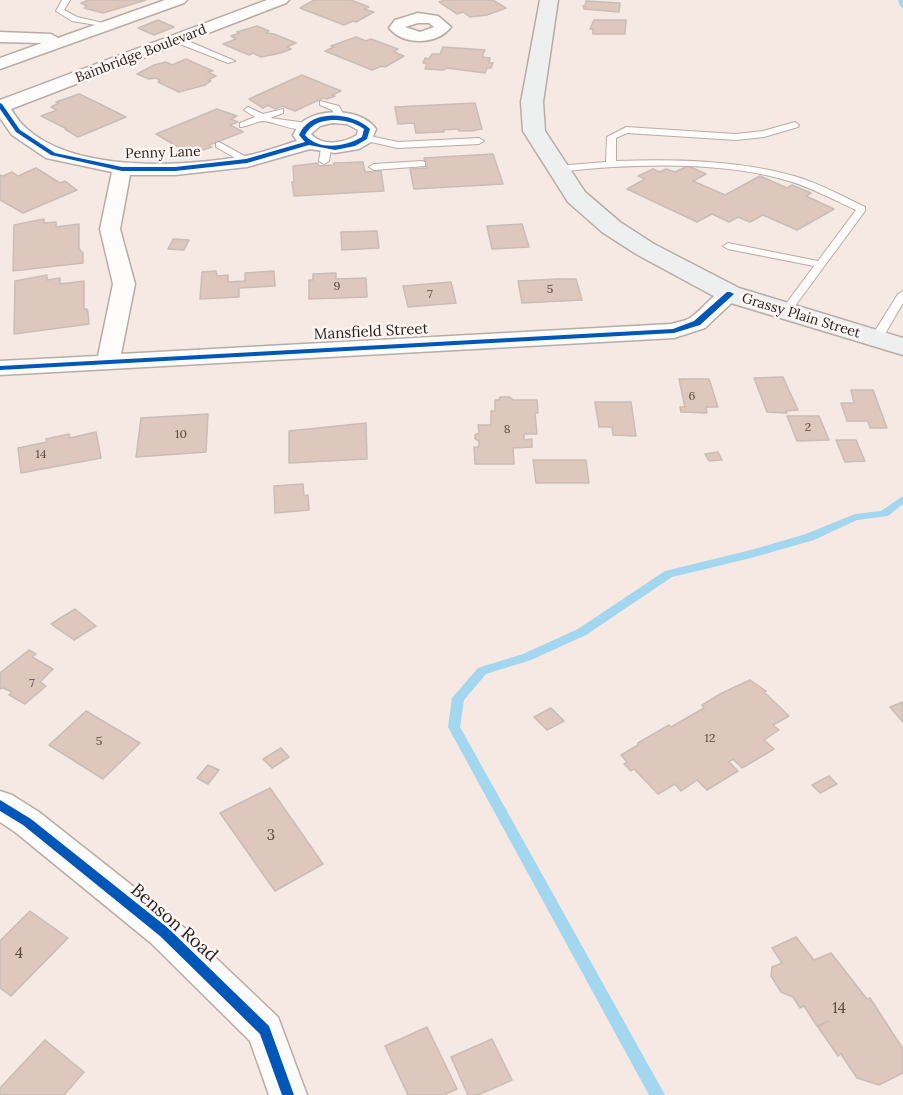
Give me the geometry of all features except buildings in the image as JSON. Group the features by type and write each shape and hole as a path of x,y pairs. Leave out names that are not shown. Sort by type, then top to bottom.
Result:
{"main road":[{"name":"Grassy Plain Street","path":"549,0 531,102 534,131 576,197 611,227 645,249 730,294 903,347"}],"street":[{"path":"0,64 178,0"},
{"name":"Bainbridge Boulevard","path":"0,106 281,0"},
{"path":"0,37 68,40"},
{"name":"Penny Lane","path":"0,106 18,131 53,154 122,169 175,169 247,161 317,145 353,145 365,138"},
{"path":"340,118 363,125 367,129 365,138"},
{"name":"Penny Lane","path":"317,145 322,120 340,118"},
{"name":"Penny Lane","path":"109,360 124,284 110,229 122,169"},
{"name":"Mansfield Street","path":"0,368 109,360 674,331 697,323 730,294"},
{"name":"Benson Road","path":"0,805 27,822 164,932 265,1030 288,1095"}],"lane":[{"path":"66,0 60,10 75,19 108,25"},
{"path":"178,40 231,61"},
{"path":"323,103 336,108 340,118"},
{"path":"248,110 261,118 288,126 317,145"},
{"path":"243,125 280,111"},
{"path":"611,162 612,137 626,130 736,137 764,134 795,125"},
{"path":"365,138 398,145 479,141"},
{"path":"219,145 247,161"},
{"path":"394,166 398,145"},
{"path":"557,169 611,162 728,168 783,176 862,209 785,312"},
{"path":"374,167 422,164"},
{"path":"728,246 820,264"},
{"path":"876,339 903,294"}],"waterway":[{"path":"901,0 903,6"},
{"path":"657,1095 454,727 458,698 482,671 527,657 582,632 669,574 810,537 855,517 884,514 903,499"}],"cycle path":[{"path":"0,105 18,131 53,154 122,169 175,169 247,161 309,143 335,148 353,145 365,138 367,129 352,120 322,119 313,122 302,135 309,143"},
{"path":"0,368 674,331 697,323 730,294"},
{"path":"0,805 27,822 164,932 265,1030 288,1095"}]}
